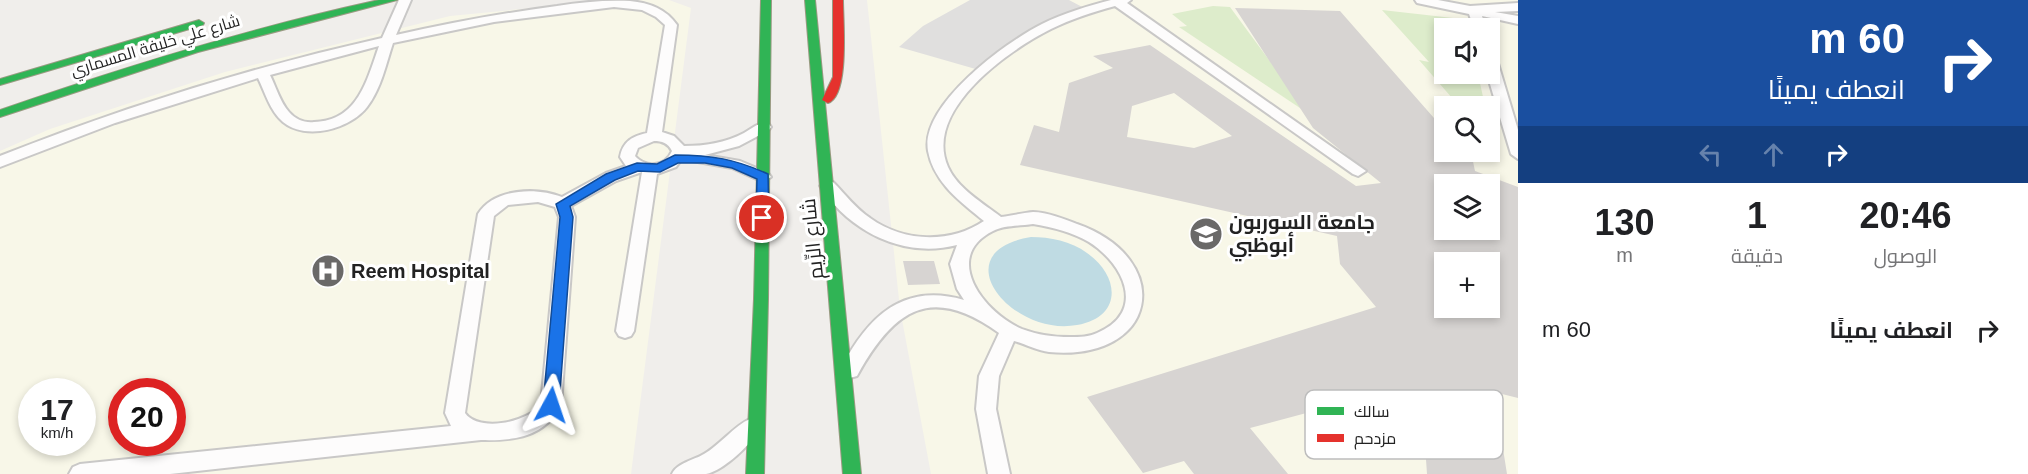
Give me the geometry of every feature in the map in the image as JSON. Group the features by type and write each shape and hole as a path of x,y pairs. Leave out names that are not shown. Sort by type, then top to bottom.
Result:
{"street":[{"name":"شارع علي خليفة المسماري","path":"0,114 116,72 201,45 310,17 392,0"},
{"path":"751,0 766,17"},
{"path":"755,474 766,0"},
{"name":"شارع الرِّيم","path":"810,0 852,474"},
{"path":"820,118 838,77 838,0"},
{"name":"شارع علي خليفة المسماري","path":"0,82 208,20"}],"lane":[{"path":"262,72 282,112 291,122 303,126 322,126 342,120 358,110 366,99 387,39 405,0"},
{"path":"1421,0 1474,9 1518,20"},
{"path":"996,222 953,185 942,171 935,146 939,129 951,104 978,73 1010,47 1047,26 1088,10 1121,1 1358,171"},
{"path":"0,162 89,126 178,96 387,39 473,22 601,4 627,4 657,12 666,17 671,25 654,136"},
{"path":"1474,9 1518,7"},
{"path":"1474,9 1477,18"},
{"path":"1497,84 1518,153"},
{"path":"562,204 594,185 644,168 660,168 677,155 720,148 753,136 764,127"},
{"path":"644,168 630,162 627,151 637,140 654,136 671,140 677,155"},
{"path":"677,155 720,160 763,177"},
{"path":"625,331 644,168"},
{"path":"827,184 862,221 894,238 917,243 940,243 962,239 996,222 1014,219 1053,221 1092,237 1122,262 1131,277 1135,293 1134,308 1127,322 1115,334 1098,342 1077,346 1054,345 1009,332 980,310 968,296 961,281 958,266 962,252 968,240 979,231"},
{"path":"80,474 480,432 529,425 539,421 551,405 567,217 562,204 547,197 516,198 498,203 486,214 455,413 459,422 468,429 480,432"},
{"path":"845,379 878,324 894,312 918,303 939,301 980,310"},
{"path":"999,474 986,410 989,376 1009,332"},
{"path":"683,474 698,469 721,455 741,439 756,420"}],"shaded area":[{"name":"Reem Hospital","path":"614,0 669,0 691,8 631,474 0,474 0,151 50,129 225,72 450,16"},
{"name":"جامعة السوربون أبوظبي","path":"867,0 1518,0 1518,474 931,474 900,309"},
{"path":"970,0 1069,0 1086,9 1013,40 989,57 979,70 899,47 923,26"}],"green space":[{"path":"1213,6 1230,7 1309,114 1179,27 1187,26 1172,14"},
{"path":"1382,10 1453,18 1434,18 1434,77 1419,60 1429,62"},
{"path":"1440,84 1480,84 1483,96 1450,96"}],"water":[{"path":"1031,237 1067,243 1081,249 1098,262 1106,273 1112,295 1103,314 1092,321 1077,325 1053,325 1030,318 1010,306 996,291 989,275 991,259 1004,246"}],"building":[{"path":"1235,8 1340,11 1434,118 1434,162 1473,162 1475,171 1483,174 1434,174 1434,240 1500,240 1500,180 1518,187 1518,398 1503,394 1503,390 1305,390 1305,413 1250,428 1288,474 1194,474 1184,461 1143,473 1087,397 1376,307 1340,264 1337,236 1020,165 1034,125 1059,132 1069,83 1113,68 1093,56 1150,45 1356,186 1381,183 1313,128","holes":["1174,93 1232,136 1194,148 1127,137 1132,106"]},
{"path":"903,261 934,261 940,284 908,285"},
{"path":"1503,449 1507,474 1427,474 1426,459 1503,459"}],"traffic: fast":[{"path":"0,114 97,80 194,50 292,23 392,0"},
{"path":"755,474 761,299 766,0"},
{"path":"810,0 852,474"},
{"path":"0,82 199,23"}],"traffic: jam":[{"path":"828,100 838,77 838,0"}],"place":[{"name":"جامعة السوربون أبوظبي","path":"1206,234"},
{"name":"Reem Hospital","path":"328,271"}],"route":[{"path":"551,405 567,217 562,204 586,189 637,167 660,168 675,159 720,160 763,177 762,218"}]}
